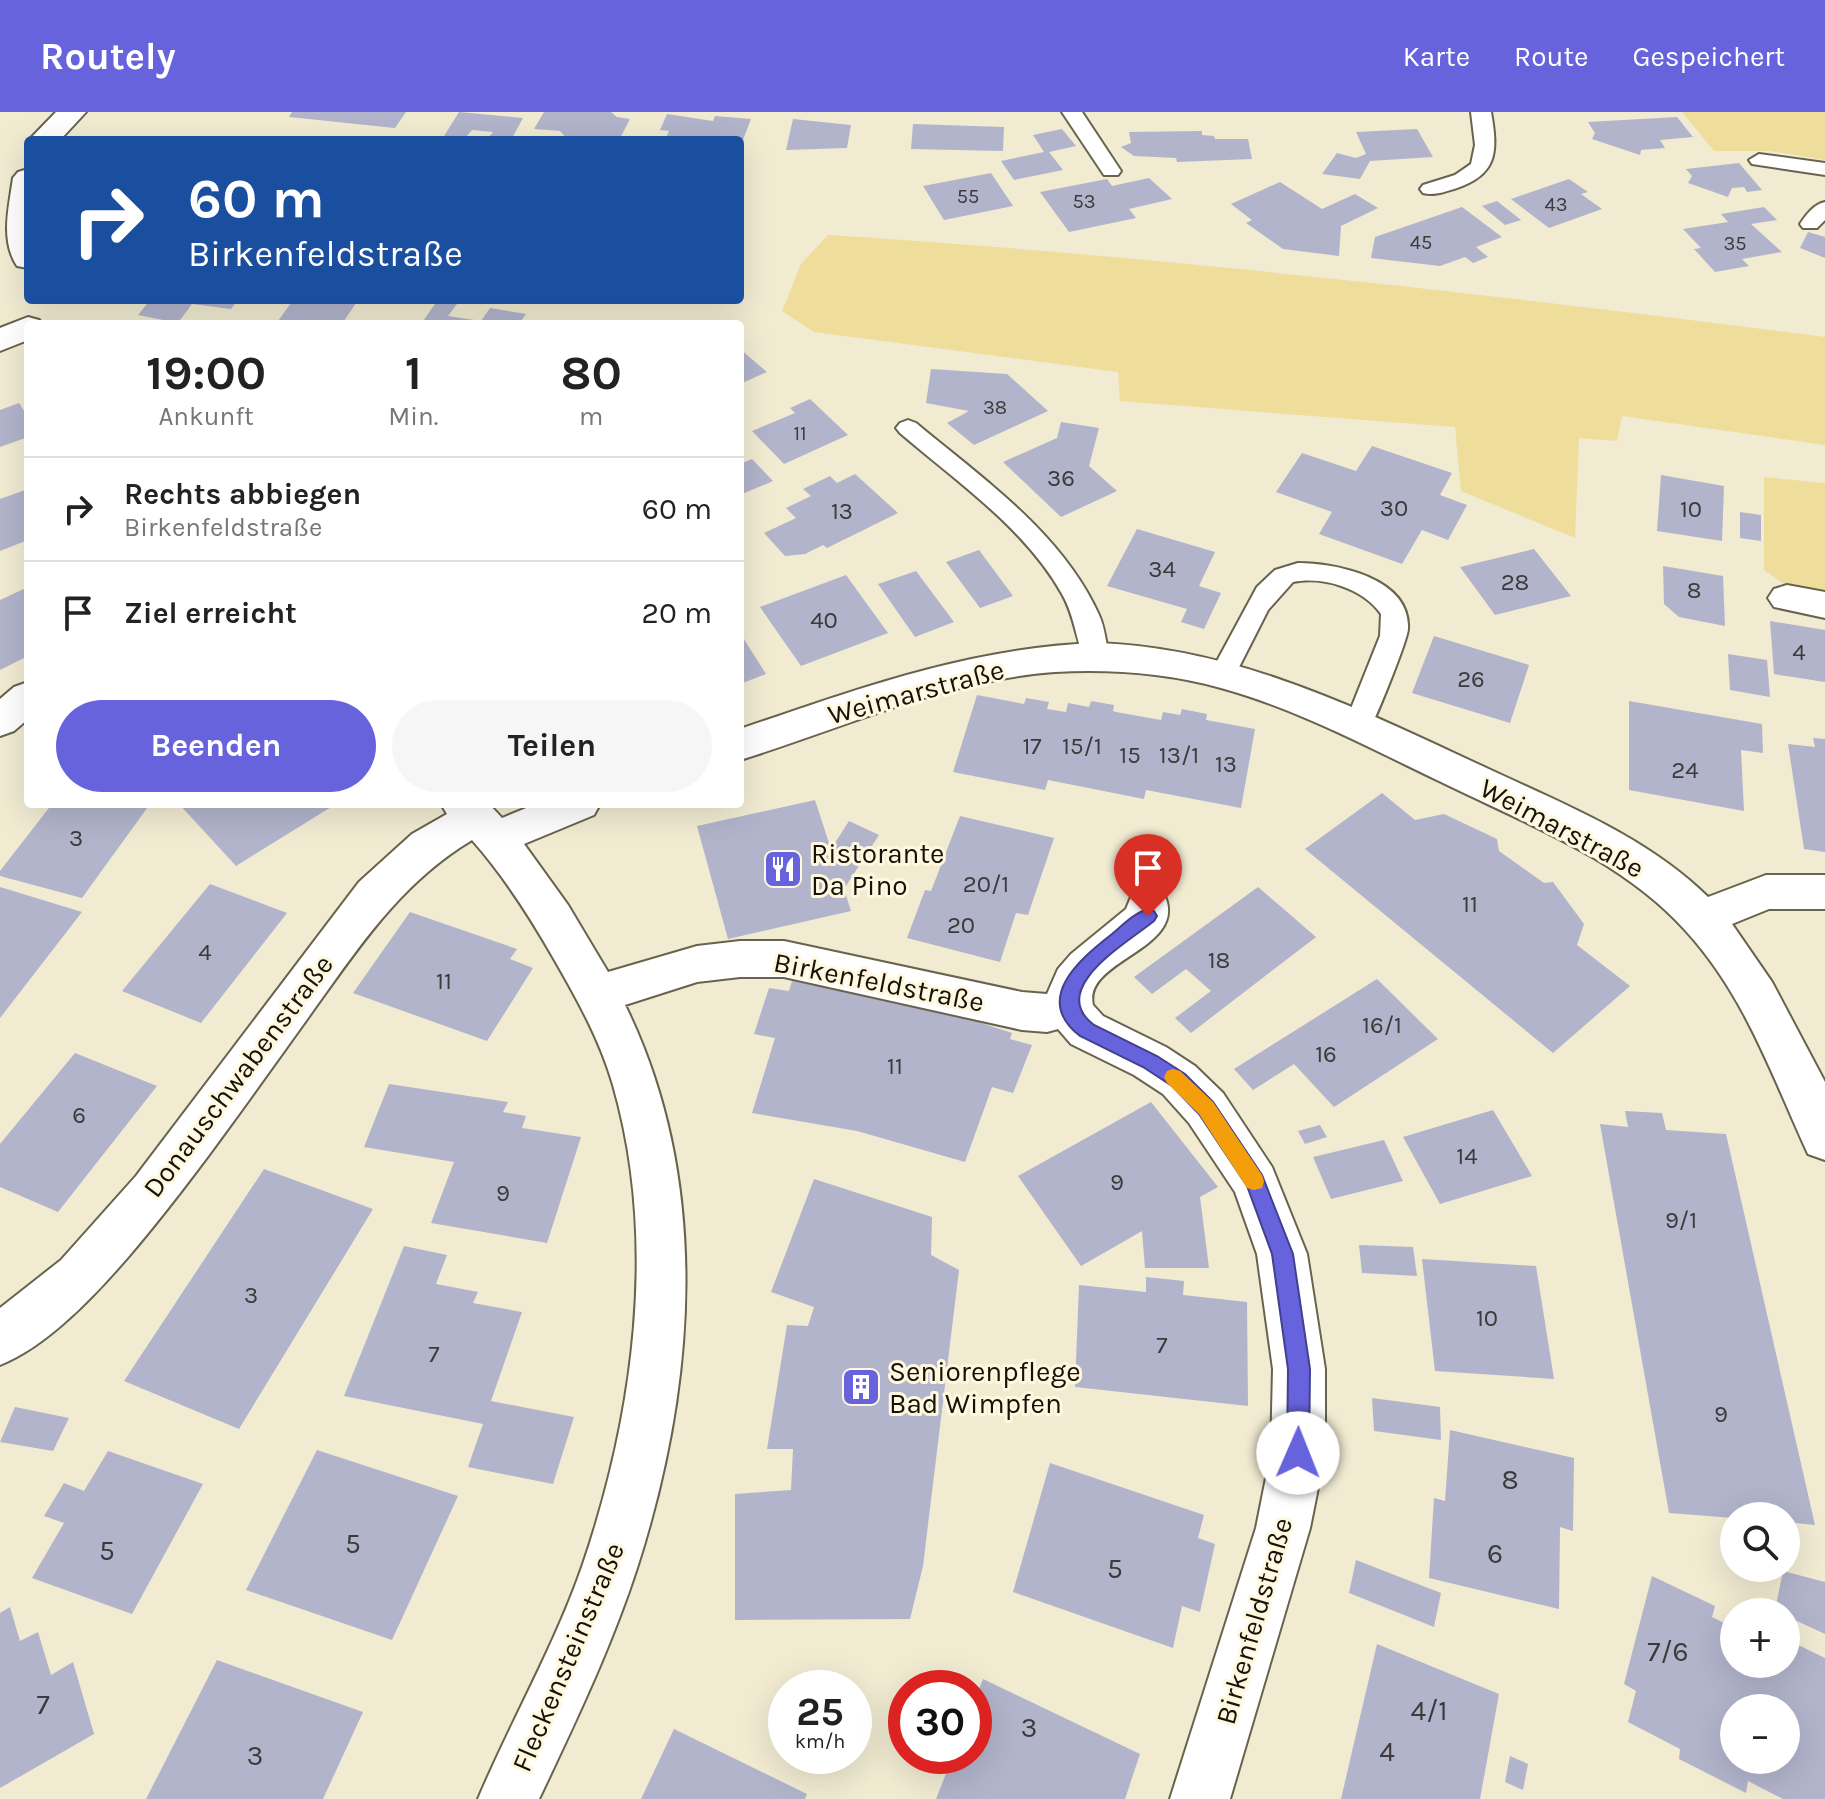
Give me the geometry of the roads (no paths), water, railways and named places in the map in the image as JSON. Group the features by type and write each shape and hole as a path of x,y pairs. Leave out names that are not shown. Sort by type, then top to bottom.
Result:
{"street":[{"path":"47,136 72,112"},
{"path":"24,210 21,234 24,245"},
{"path":"0,341 24,328"},
{"path":"1787,598 1825,605"},
{"name":"Weimarstraße","path":"744,744 951,677 1025,663 1096,657 1150,662 1223,674 1289,697 1358,726 1570,826 1642,869 1702,918 1743,973 1808,1091 1825,1139"},
{"path":"0,721 24,700"},
{"path":"478,820 554,808"},
{"name":"Fleckensteinstraße","path":"478,820 556,921 598,994 637,1088 660,1204 659,1354 643,1450 610,1567 555,1700 508,1799"},
{"name":"Donauschwabenstraße","path":"0,1340 79,1277 153,1192 374,894 427,846 478,820"},
{"path":"1702,918 1766,892 1825,892"},
{"path":"1068,1007 1069,992 1086,965 1140,925 1148,916 1148,904"},
{"name":"Birkenfeldstraße","path":"598,994 697,964 740,959 784,959 1022,1011 1047,1013 1068,1007 1078,1023 1087,1030 1150,1061 1179,1080 1206,1108 1255,1182 1282,1254 1299,1369 1298,1453 1283,1528 1200,1799"}],"lane":[{"path":"1072,112 1111,171"},
{"path":"1430,189 1464,181 1477,172 1484,160 1487,143 1481,112"},
{"path":"1759,160 1825,169"},
{"path":"1810,224 1825,208"},
{"path":"908,428 1000,509 1063,574 1087,616 1096,657"},
{"path":"1223,674 1268,590 1283,577 1302,571 1322,571 1359,583 1381,596 1393,611 1396,628 1358,726"}],"place":[{"name":"Ristorante Da Pino","path":"783,869"},
{"name":"Seniorenpflege Bad Wimpfen","path":"861,1387"}]}
